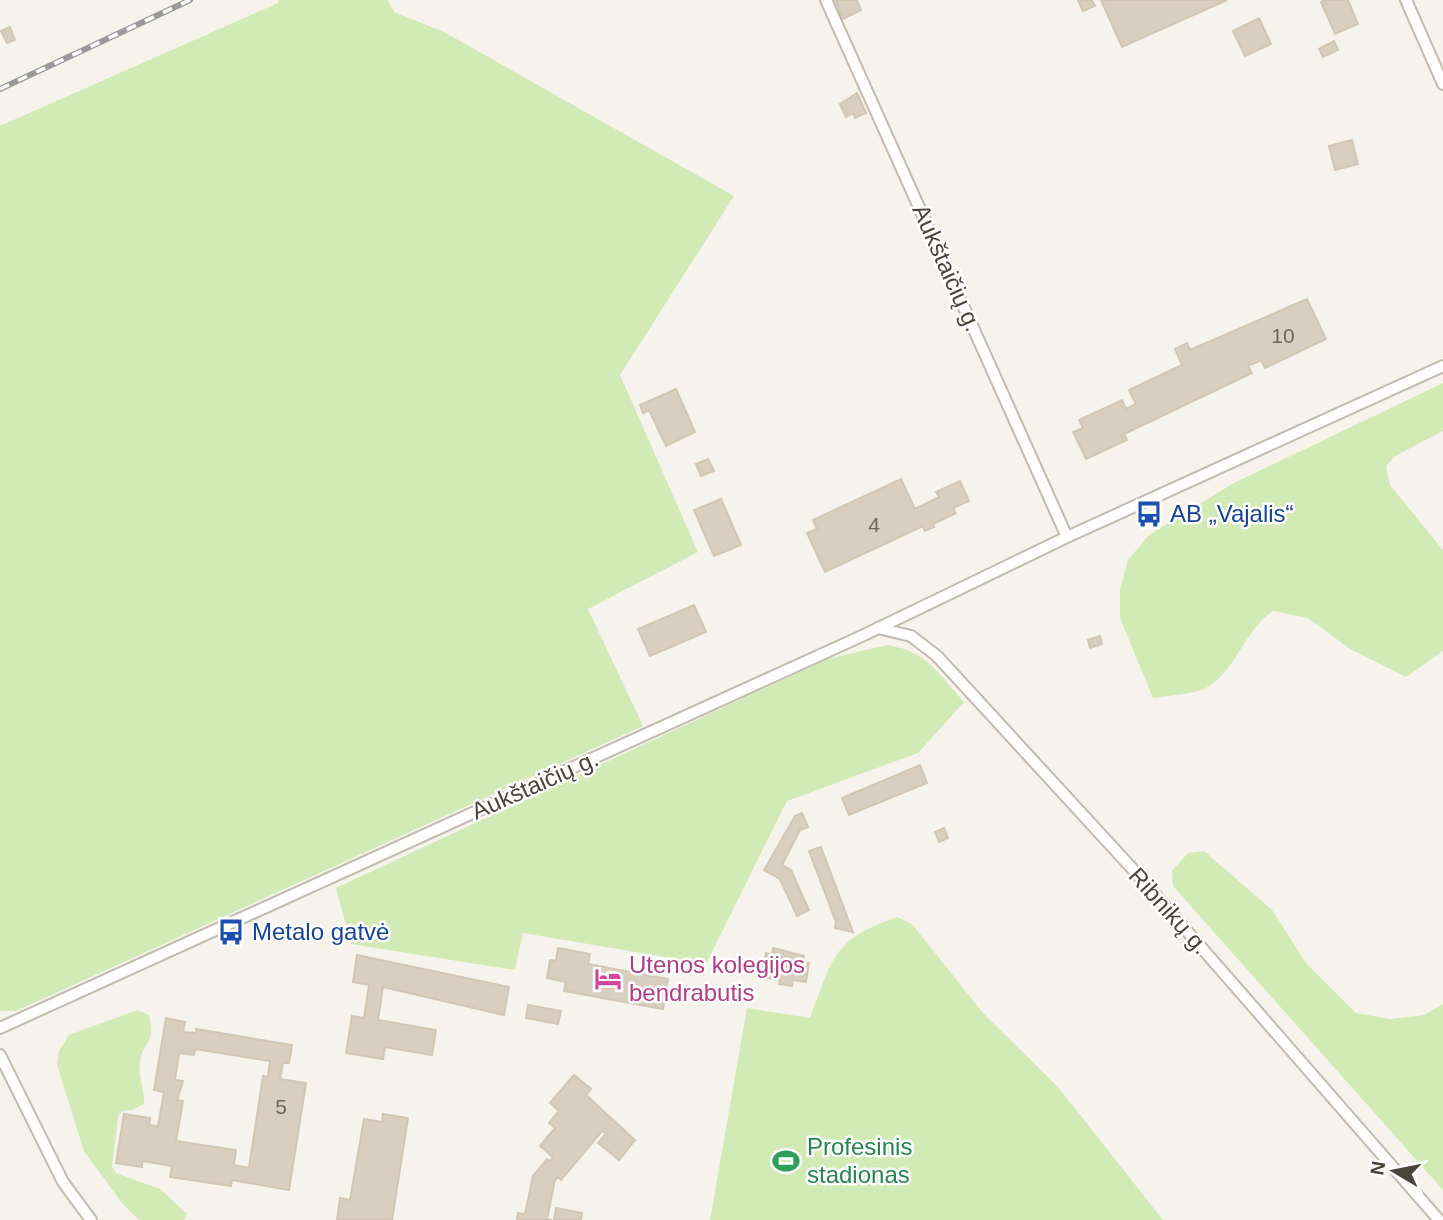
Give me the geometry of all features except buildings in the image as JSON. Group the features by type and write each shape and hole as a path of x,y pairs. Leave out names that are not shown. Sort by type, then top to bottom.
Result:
{"street":[{"name":"Aukštaičių g.","path":"826,0 1067,537"},
{"path":"1406,0 1443,85"},
{"name":"Aukštaičių g.","path":"0,1028 878,628 1067,537 1443,366"},
{"name":"Ribnikų g.","path":"878,628 911,636 937,656 1157,897 1439,1220"},
{"path":"0,1055 63,1182 91,1220"}],"green space":[{"path":"278,0 388,0 394,12 444,32 734,196 620,375 698,552 588,609 643,726 16,1011 0,1011 0,126 278,3"},
{"path":"1443,383 1443,431 1395,456 1386,466 1390,485 1443,550 1443,651 1406,677 1350,649 1308,618 1273,611 1255,629 1225,671 1206,688 1153,698 1120,618 1120,589 1128,560 1149,535 1234,483"},
{"path":"887,645 912,652 922,658 964,702 918,753 787,801 706,964 523,933 515,970 351,944 336,888 827,659"},
{"path":"1204,851 1272,910 1306,963 1356,1013 1390,1019 1424,1015 1443,1004 1443,1190 1173,886 1172,871 1188,853"},
{"path":"897,917 912,924 983,1013 1058,1087 1163,1220 710,1220 747,1008 810,1018 837,954 859,934"},
{"path":"137,1010 149,1015 151,1025 150,1039 140,1064 144,1104 122,1111 118,1117 112,1166 116,1173 160,1189 187,1214 184,1220 139,1220 122,1203 84,1151 57,1065 59,1051 69,1035"}],"railway":[{"path":"0,89 190,0"}],"place":[{"name":"AB „Vajalis“","path":"1149,514"},
{"name":"Metalo gatvė","path":"231,932"},
{"name":"Utenos kolegijos bendrabutis","path":"608,979"},
{"name":"Profesinis stadionas","path":"786,1161"}]}
